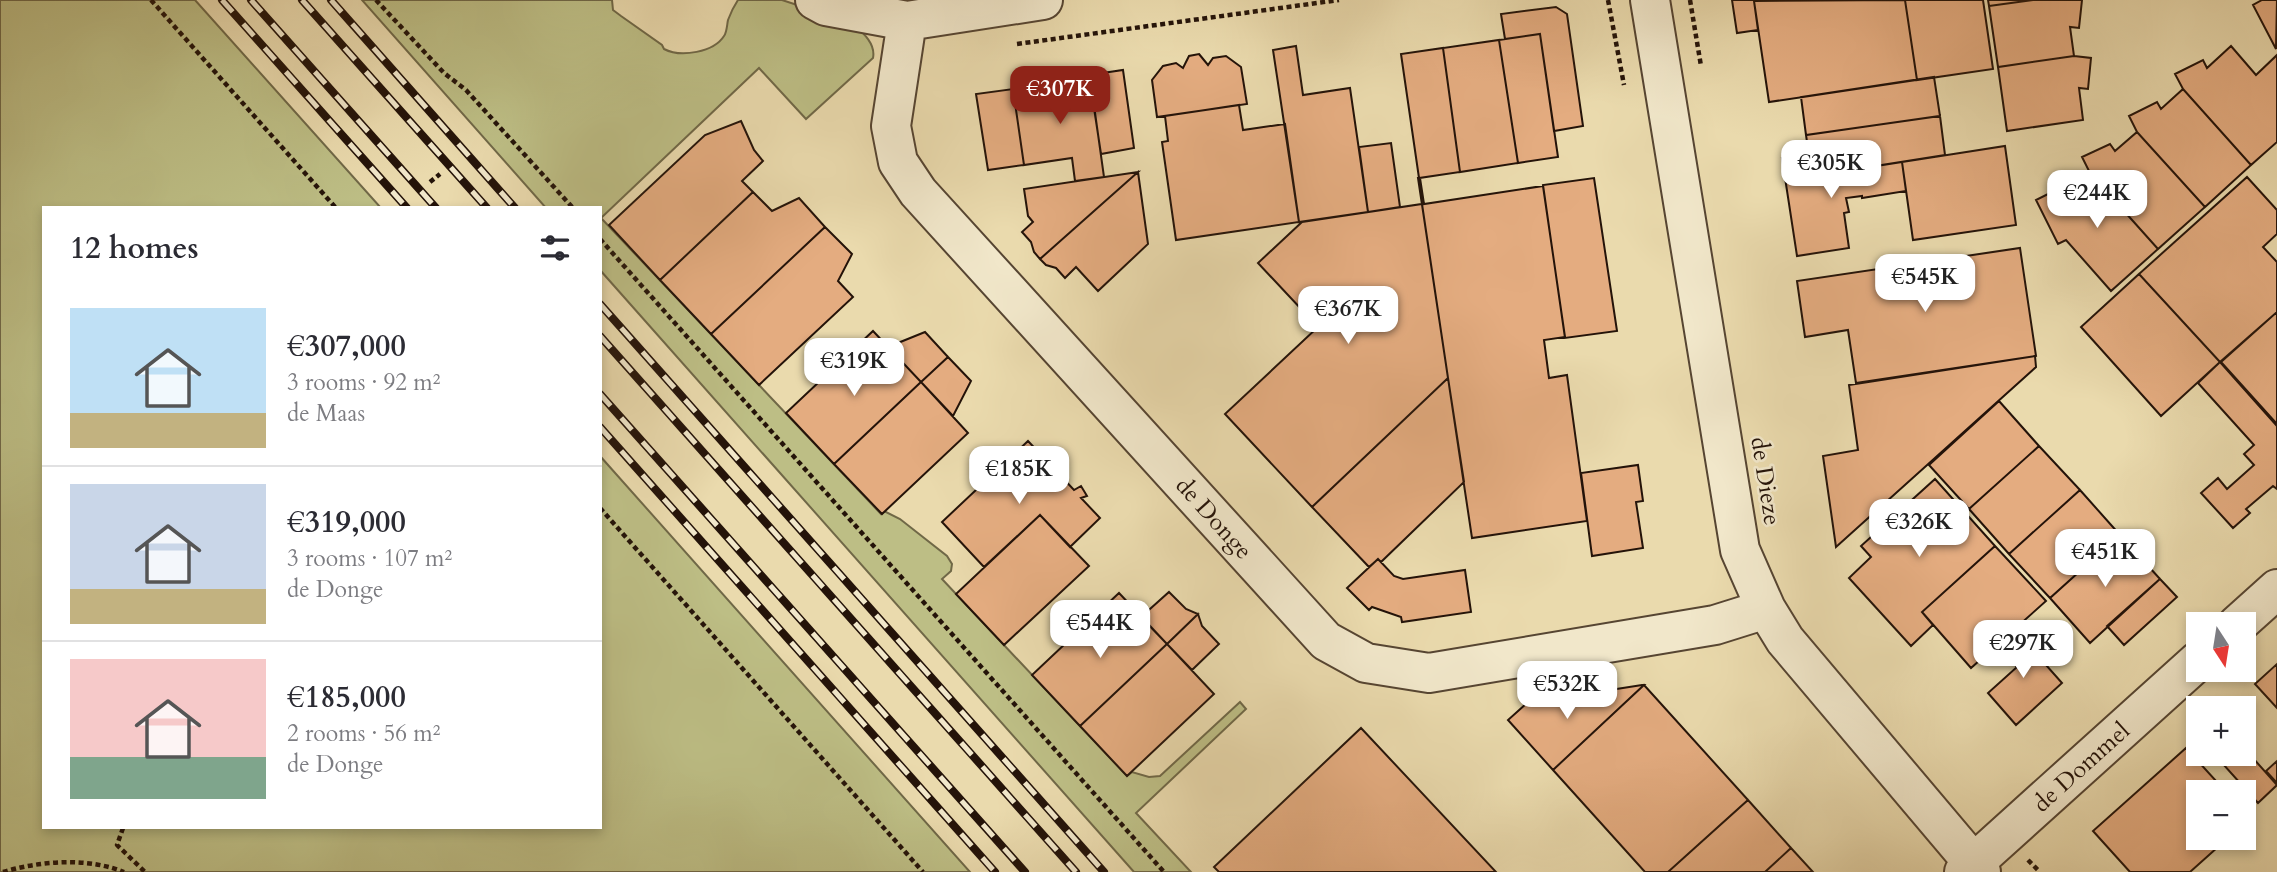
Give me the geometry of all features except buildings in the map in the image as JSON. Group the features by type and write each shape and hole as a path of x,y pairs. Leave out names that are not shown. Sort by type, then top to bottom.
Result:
{"street":[{"path":"815,0 826,6 907,21 1043,0"},
{"name":"de Dieze","path":"1650,0 1740,550 1766,609 1785,640 1973,869"},
{"name":"de Donge","path":"907,21 891,126 898,162 918,192 1326,641 1366,663 1429,673 1715,625 1766,609"},
{"path":"2251,612 2277,589"},
{"name":"de Dommel","path":"1973,869 2004,837 2186,672"}],"path":[{"path":"151,0 334,206"},
{"path":"376,0 444,73 466,90 571,206"},
{"path":"1008,45 1339,0"},
{"path":"1690,0 1701,69"},
{"path":"430,182 440,174"},
{"path":"602,241 1164,872"},
{"path":"602,510 923,872"},
{"path":"123,829 117,845 145,872"},
{"path":"2004,837 2040,872"},
{"path":"3,872 27,865 71,862 124,872"}],"green space":[{"path":"0,0 195,0 379,206 42,206 42,829 602,829 602,458 970,872 0,872"},
{"path":"362,0 612,0 613,10 664,49 688,53 705,50 719,42 725,34 728,20 738,0 782,0 852,23 864,34 872,47 873,58 806,119 759,68 602,217 602,206 544,206"},
{"path":"602,219 881,514 884,511 900,519 947,556 952,564 951,571 942,579 1127,776 1132,772 1149,777 1160,776 1240,702 1246,709 1136,813 1191,872 1134,872 602,272"}],"railway":[{"path":"222,0 405,206"},
{"path":"251,0 434,206"},
{"path":"302,0 485,206"},
{"path":"331,0 513,206"},
{"path":"602,306 1104,872"},
{"path":"602,338 1076,872"},
{"path":"602,396 1025,872"},
{"path":"602,429 995,872"}]}
